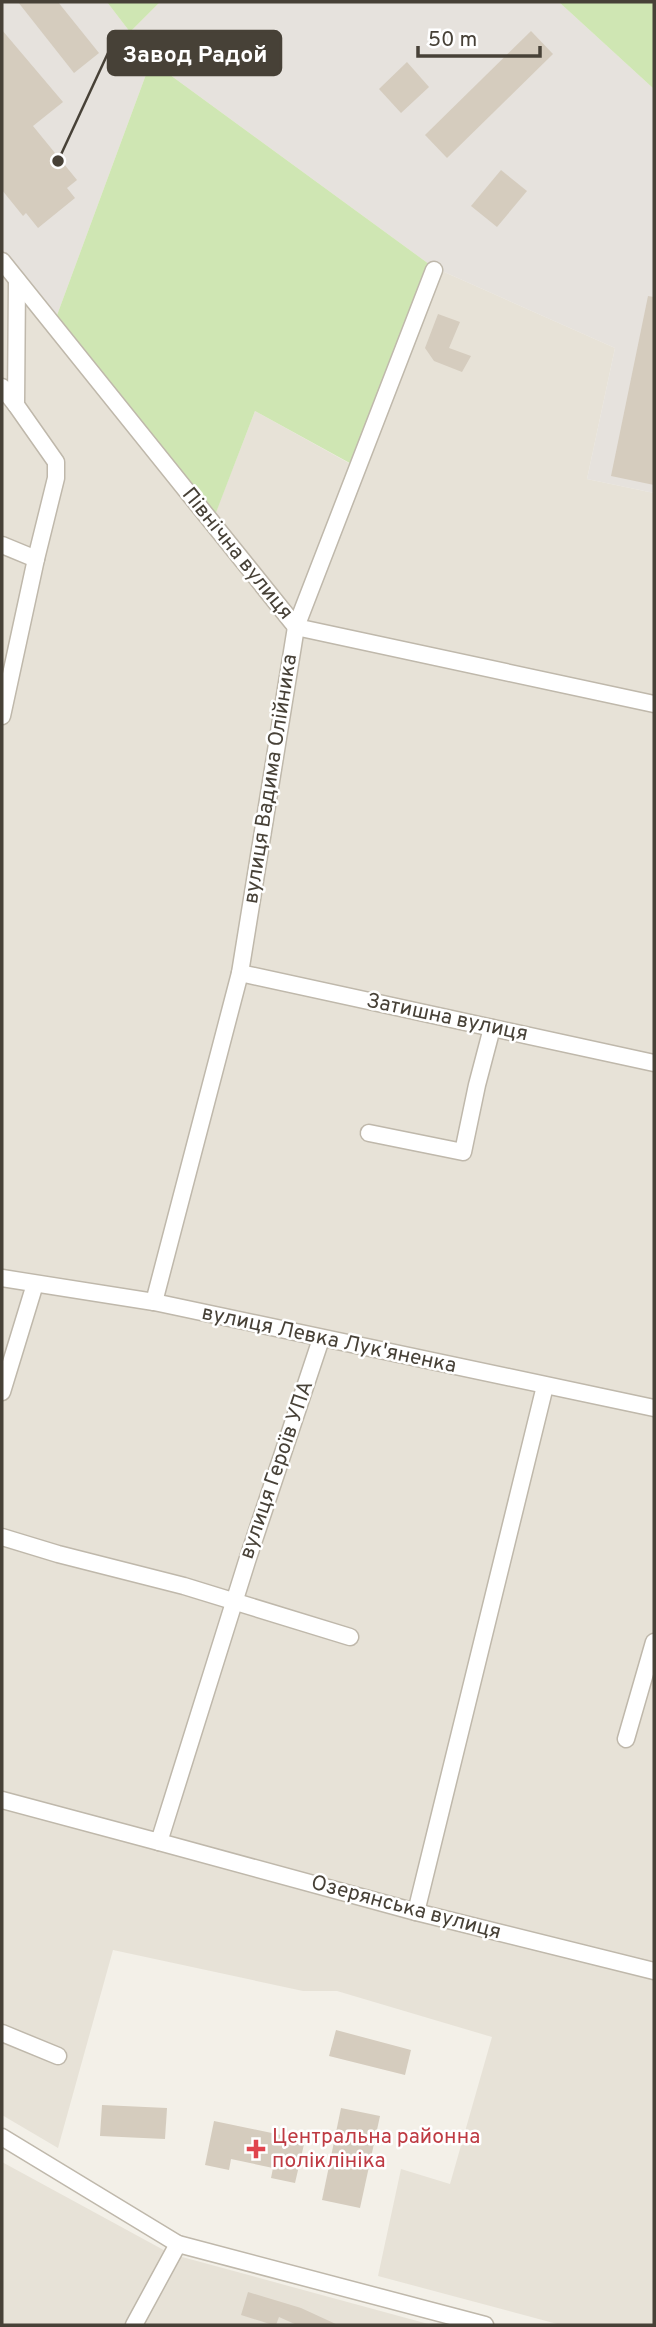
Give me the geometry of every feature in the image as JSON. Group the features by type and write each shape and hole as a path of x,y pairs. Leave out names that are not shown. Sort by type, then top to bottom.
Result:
{"street":[{"name":"Північна вулиця","path":"2,261 296,626 654,704"},
{"name":"вулиця Вадима Олійника","path":"153,1301 240,973 296,626 434,270"},
{"path":"16,405 17,280"},
{"path":"2,387 57,462 56,478 2,716"},
{"path":"2,545 36,559"},
{"name":"Затишна вулиця","path":"240,973 654,1063"},
{"path":"369,1133 463,1152 492,1028"},
{"name":"вулиця Левка Лук'яненка","path":"2,1278 153,1301 654,1408"},
{"path":"2,1392 35,1284"},
{"name":"вулиця Героїв УПА","path":"234,1602 321,1339"},
{"path":"416,1912 545,1386"},
{"path":"2,1536 58,1554 184,1586 350,1637"},
{"path":"159,1842 234,1602"},
{"path":"626,1739 649,1680 654,1642"},
{"name":"Озерянська вулиця","path":"2,1800 416,1912 654,1971"},
{"path":"2,2033 58,2056"},
{"path":"2,2137 178,2244 485,2325"},
{"path":"134,2325 178,2244"}],"shaded area":[{"path":"2,2 107,2 130,32 160,2 559,2 654,89 654,493 587,479 615,348 433,267 151,61 53,326 2,261"},
{"path":"2,262 212,522 255,411 356,467 433,267 615,348 587,479 654,493 654,2325 561,2325 378,2276 401,2169 450,2184 492,2037 337,1991 303,1991 113,1950 58,2148 2,2115"},
{"path":"2,2162 171,2254 432,2325 2,2325"}],"green space":[{"path":"107,2 160,2 130,32"},
{"path":"559,2 654,2 654,89"},
{"path":"151,61 433,267 357,467 255,411 212,523 53,326"}],"building":[{"path":"18,2 58,2 99,53 74,73"},
{"path":"2,30 63,102 33,126 77,180 67,188 75,198 38,228 26,213 23,216 2,190"},
{"path":"531,31 553,54 447,158 425,135"},
{"path":"407,62 429,87 401,113 379,89"},
{"path":"501,170 527,191 497,227 471,206"},
{"path":"648,296 654,297 654,485 611,476"},
{"path":"438,314 460,322 449,348 471,356 462,372 434,361 425,348"},
{"path":"336,2030 411,2050 405,2075 329,2056"},
{"path":"102,2105 167,2108 165,2139 100,2136"},
{"path":"341,2108 380,2116 360,2208 322,2200"},
{"path":"214,2121 305,2140 295,2183 271,2178 273,2168 231,2159 229,2170 205,2165"},
{"path":"248,2292 301,2308 338,2325 297,2325 279,2317 276,2325 273,2325 241,2315"}],"place":[{"name":"Завод Радой","path":"58,161"},
{"name":"Центральна районна поліклініка","path":"256,2149"}]}
